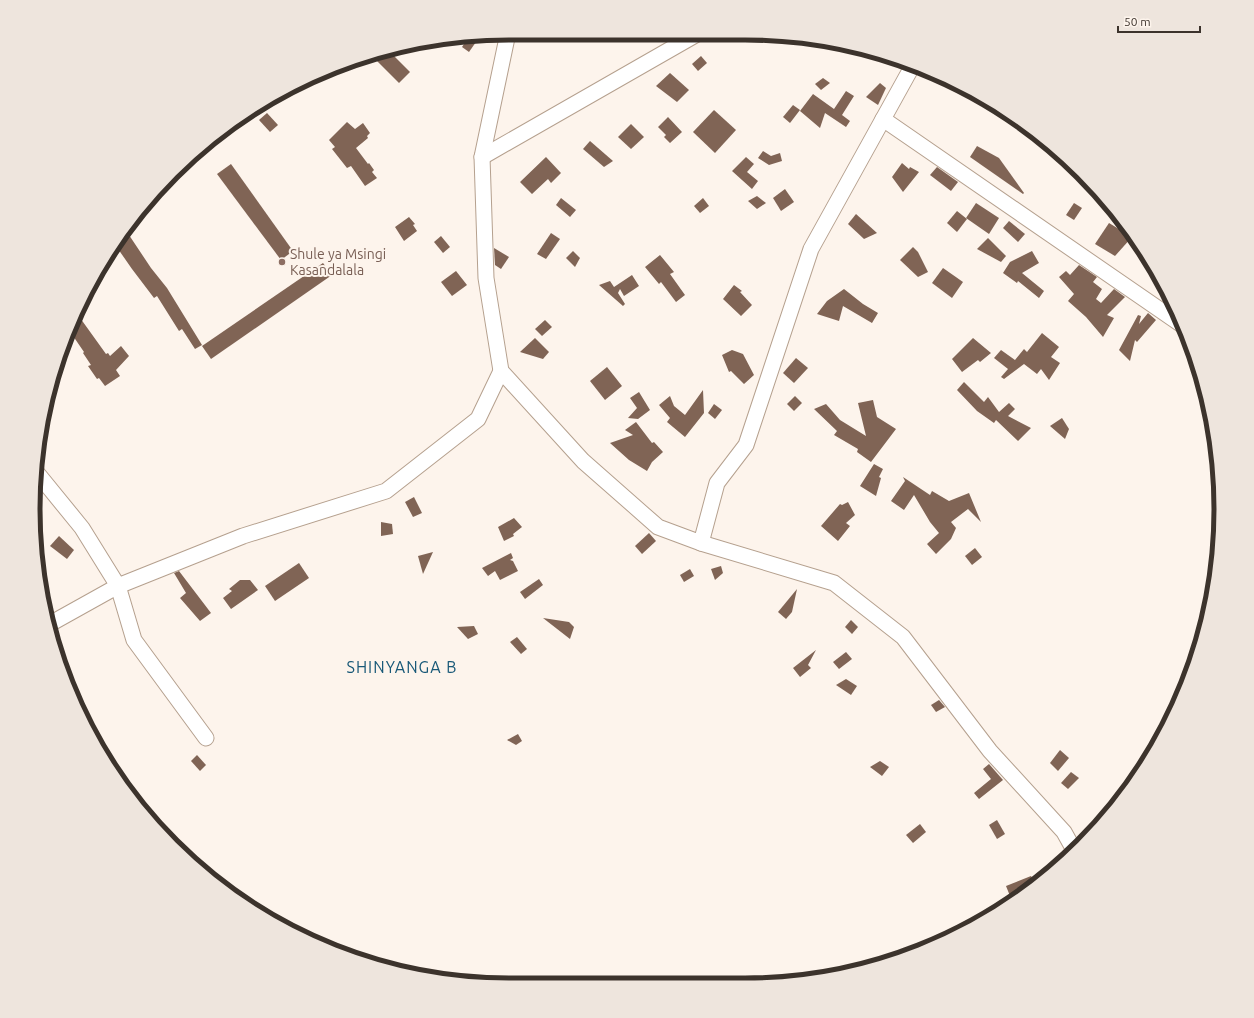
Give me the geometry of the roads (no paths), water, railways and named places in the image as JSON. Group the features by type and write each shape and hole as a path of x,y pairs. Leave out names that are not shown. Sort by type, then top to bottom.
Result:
{"street":[{"path":"507,40 482,157 486,278 501,372 583,461 658,527 701,543 834,583 903,637 990,751 1064,832 1072,846"},
{"path":"482,157 687,40"},
{"path":"701,543 717,483 746,445 811,249 910,70"},
{"path":"883,119 1173,319"},
{"path":"54,622 118,586 243,536 386,491 478,419 501,372"},
{"path":"41,478 82,528 118,586 134,640 206,738"}],"place":[{"name":"Shule ya Msingi Kasandalala","path":"282,262"}],"district":[{"name":"SHINYANGA B","path":"402,667"}]}
